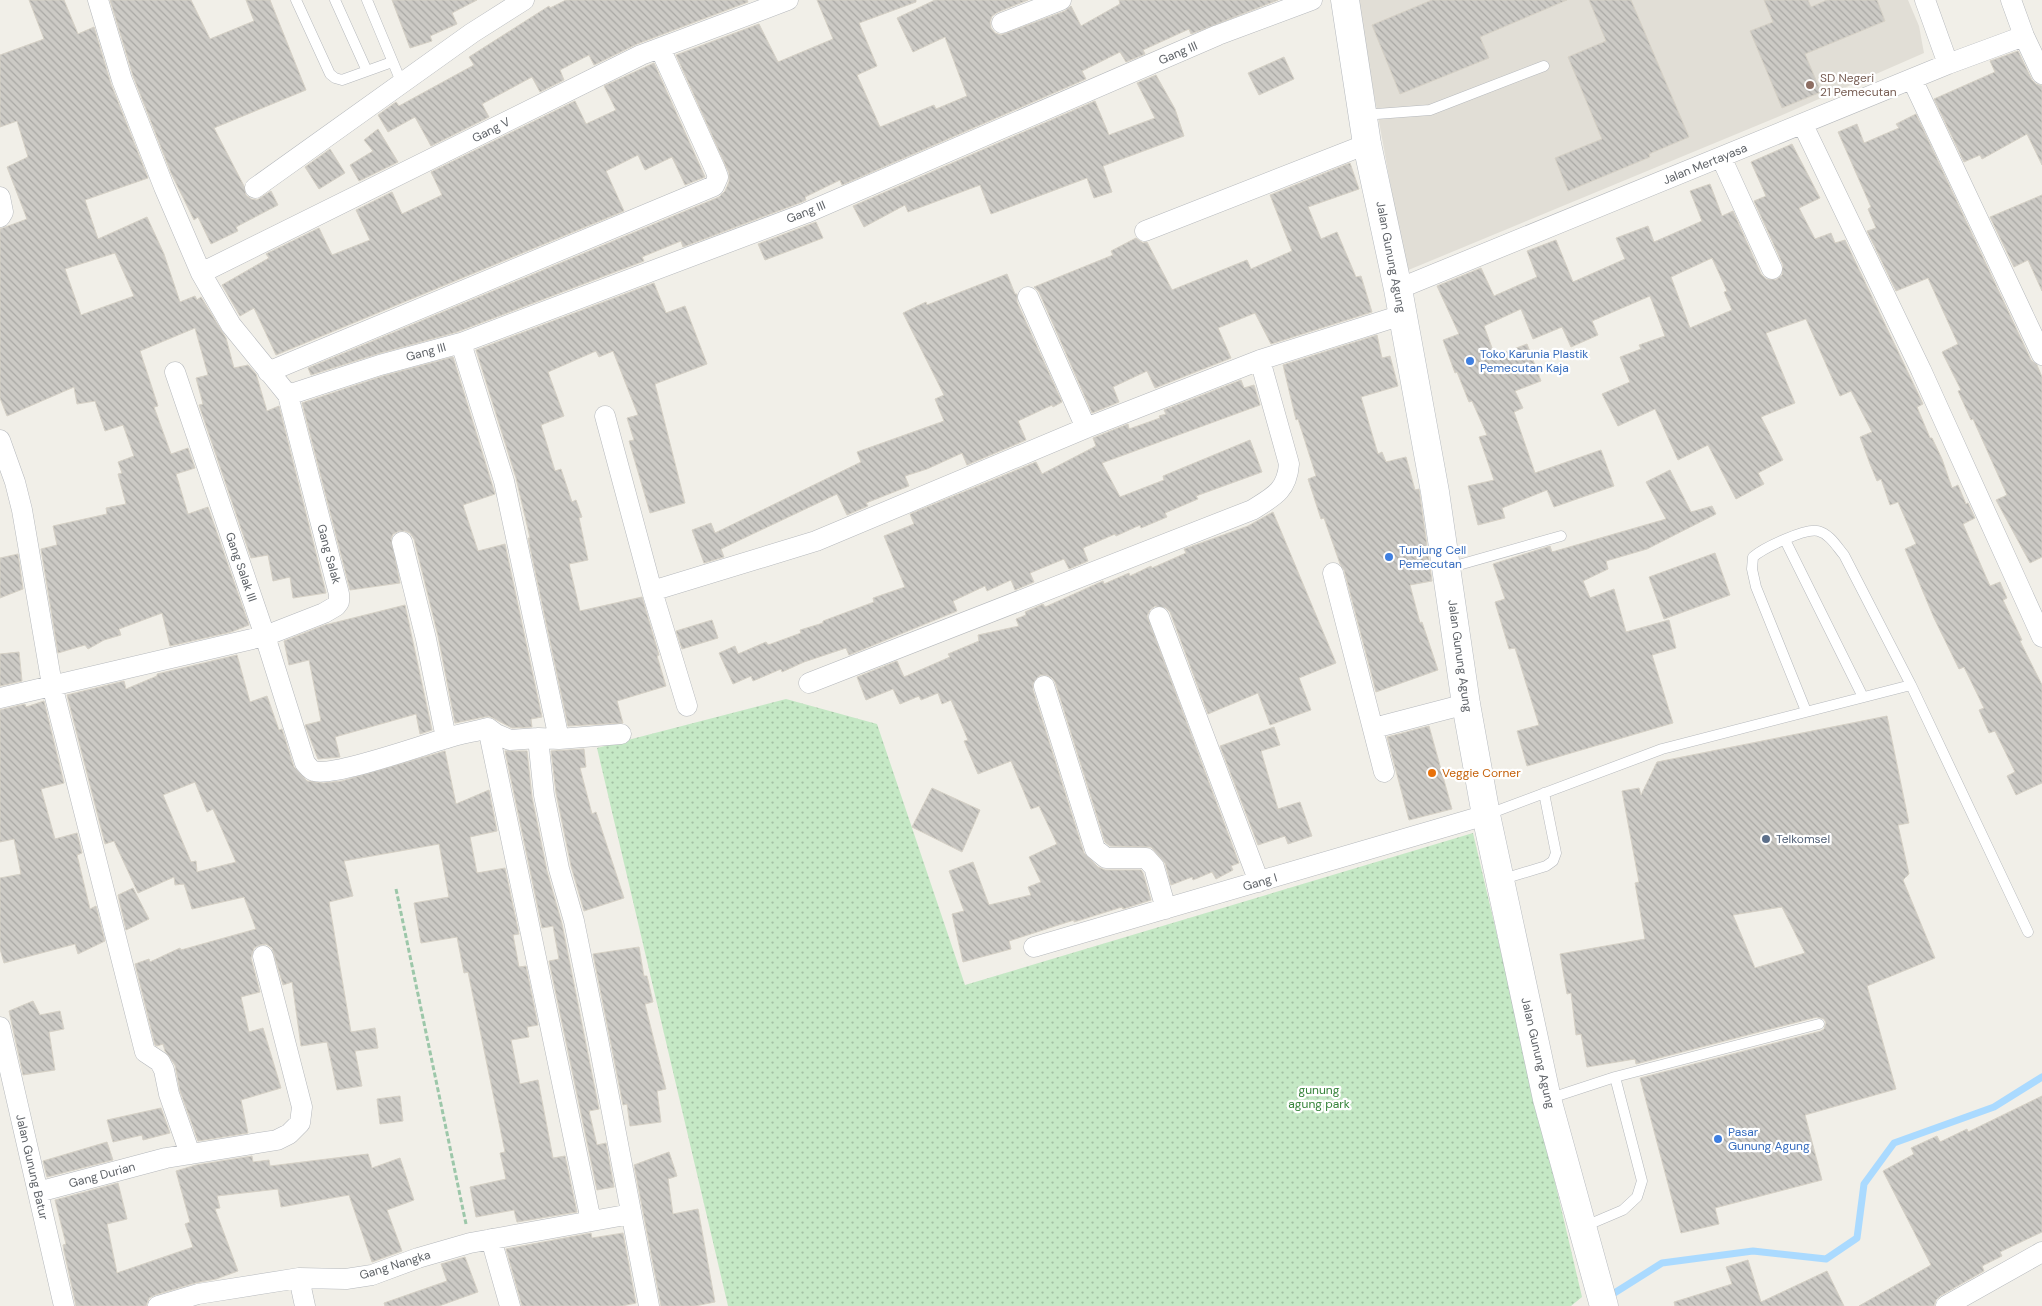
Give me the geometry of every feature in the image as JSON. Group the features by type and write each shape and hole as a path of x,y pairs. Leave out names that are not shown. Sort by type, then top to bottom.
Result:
{"main road":[{"name":"Jalan Gunung Agung","path":"1345,0 1367,144 1398,289 1447,568 1466,704 1486,815 1548,1099 1602,1299"}],"street":[{"name":"Gang Salak","path":"0,698 265,636 324,613 339,602 339,594 288,395 231,325 201,273 164,187 122,80 98,0"},
{"path":"255,188 472,33 524,0"},
{"name":"Gang V","path":"201,273 642,55 788,0"},
{"path":"1002,23 1060,0"},
{"name":"Gang III","path":"288,395 380,365 461,343 806,213 1218,36 1312,0"},
{"path":"1925,0 1948,64"},
{"path":"2010,0 2042,74"},
{"name":"Jalan Mertayasa","path":"1398,289 1803,125 1948,64 2024,36"},
{"path":"268,372 714,186 718,177 715,168 660,48"},
{"path":"1912,79 2042,355"},
{"path":"1803,125 1921,370 2042,637"},
{"path":"1145,231 1367,144"},
{"path":"1721,157 1772,269"},
{"path":"0,197 3,212 0,217"},
{"path":"1028,297 1086,428"},
{"path":"652,592 816,542 1086,428 1260,360 1402,315"},
{"path":"461,343 504,482 559,739"},
{"path":"809,683 1252,510 1273,497 1288,480 1289,464 1260,360"},
{"name":"Gang Salak III","path":"174,372 265,636 305,763 313,771 322,772 362,764 446,738"},
{"path":"604,416 652,592 687,706"},
{"path":"0,440 22,510 52,685 145,1052 160,1062 164,1070 169,1094 190,1154"},
{"path":"402,542 426,638 446,738 488,728"},
{"path":"1333,573 1384,772"},
{"path":"1159,617 1259,882"},
{"path":"1044,686 1095,849 1106,858 1146,858 1154,867 1166,909"},
{"path":"1374,728 1466,704"},
{"path":"488,728 510,740 559,739 621,734"},
{"path":"488,728 591,1222"},
{"path":"538,738 544,795 559,869 574,921 649,1306"},
{"name":"Gang I","path":"1034,948 1486,815"},
{"name":"Gang Durian","path":"38,1192 166,1158 277,1140 290,1134 300,1123 302,1107 263,956"},
{"name":"Jalan Gunung Batur","path":"0,1028 64,1306"},
{"name":"Gang Nangka","path":"158,1306 198,1294 299,1278 346,1279 372,1275 418,1258 470,1243 632,1214"},
{"path":"491,1239 510,1306"},
{"path":"1946,1306 2042,1252"},
{"path":"299,1278 305,1306"}],"lane":[{"path":"296,0 330,74 335,78 342,80 392,62"},
{"path":"335,0 366,71"},
{"path":"367,0 402,84"},
{"path":"1362,115 1430,110 1544,66"},
{"path":"1806,711 1756,587 1752,569 1753,558 1760,551 1808,531 1820,531 1831,538 1844,556 1911,685 2028,932"},
{"path":"1447,568 1561,536"},
{"path":"1785,540 1863,697"},
{"path":"1486,815 1662,748 1911,685"},
{"path":"1500,880 1546,866 1554,861 1556,853 1544,793"},
{"path":"1548,1099 1615,1077 1819,1024"},
{"path":"1582,1227 1623,1210 1637,1197 1642,1181 1615,1077"}],"path":[{"path":"396,889 470,1243"}],"shaded area":[{"path":"1357,0 1908,0 1919,26 1924,53 1780,116 1406,271"}],"green space":[{"name":"gunung agung park","path":"786,699 877,724 965,985 1473,833 1582,1297 1571,1306 728,1306 597,748"}],"building":[{"path":"29,0 64,0 78,34 94,27 111,84 148,178 85,200 98,239 147,217 164,254 180,302 195,296 197,300 201,297 226,338 234,368 248,365 256,374 267,411 279,406 326,593 293,598 290,577 273,581 268,555 251,558 199,405 203,404 196,378 208,375 195,328 140,351 158,406 154,407 171,454 188,448 195,468 176,474 188,514 208,507 249,625 231,632 170,646 162,613 119,629 121,635 104,640 88,649 85,645 58,653 41,549 57,545 53,526 107,514 106,508 126,504 118,474 122,473 118,462 134,456 123,425 105,431 95,401 77,404 74,387 7,416 0,398 0,229 27,219 7,167 28,157 17,121 0,127 0,55 44,39","holes":["115,253 134,296 81,315 65,269"]},
{"path":"110,0 191,0 210,39 254,21 246,0 270,0 306,90 214,128 244,186 246,195 251,199 257,200 271,191 278,205 236,227 238,231 211,244 198,217 194,220 171,173 133,76"},
{"path":"392,0 477,0 452,13 457,24 430,36 432,41 410,48"},
{"path":"566,0 747,0 748,2 637,44 594,65 589,55 560,70 564,80 540,92 532,77 482,104 489,117 431,146 415,117 388,132 378,115 396,102 399,106 474,65 469,57 549,6 550,8"},
{"path":"817,0 916,0 916,2 859,23 877,66 857,75 880,127 934,105 936,109 967,96 945,37 913,52 897,18 935,0 1028,0 992,16 991,28 995,33 1001,35 1065,11 1071,6 1081,26 1120,4 1119,0 1278,0 1191,34 1189,29 1143,50 1145,54 1126,62 1120,52 1082,71 1086,79 842,185 840,180 805,197 806,200 802,202 683,247 681,241 642,257 644,261 457,332 311,375 308,368 719,197 725,191 729,182 729,173 676,55 759,24 778,62 833,39"},
{"path":"1432,0 1567,0 1480,37 1489,58 1400,94 1372,25"},
{"path":"1589,0 1631,0 1689,137 1649,154 1650,157 1568,191 1555,158 1602,139 1568,57 1606,41"},
{"path":"1764,0 1808,0 1811,7 1827,0 1877,0 1885,21 1805,54 1821,92 1782,108 1750,31 1773,22"},
{"path":"2018,51 2032,80 2042,86 2042,165 2027,134 1982,159 1980,155 1964,162 1934,99 1995,72 1990,61"},
{"path":"1284,57 1294,79 1259,95 1248,73"},
{"path":"654,63 705,177 685,185 672,157 645,170 638,155 606,171 624,211 276,355 254,308 240,316 222,285 269,258 266,254 319,228 332,255 370,240 356,210 392,192 402,214 442,195 431,172 575,101 586,124 616,110 604,86"},
{"path":"1156,75 1175,109 1184,136 1103,166 1112,192 1094,198 1087,178 991,214 980,185 908,212 905,205 864,227 853,206 1095,101 1109,135 1155,118 1137,83"},
{"path":"1916,114 2031,360 2037,365 2042,377 2042,557 2030,563 1996,500 2007,495 1973,419 1971,420 1958,391 1961,390 1942,352 1958,344 1928,278 1896,291 1867,231 1876,228 1868,209 1871,207 1838,132 1857,124 1864,143 1899,128 1896,124"},
{"path":"378,129 398,162 359,181 350,165 373,151 364,140"},
{"path":"1792,144 1820,198 1799,208 1815,239 1831,233 1835,243 1845,240 1923,404 1917,407 1930,438 1932,438 1942,459 1952,488 1958,485 1966,504 1968,503 1975,518 1963,524 1990,586 2000,582 2007,598 2003,600 2022,640 2020,641 2042,685 2042,783 2016,795 2007,776 2015,772 1995,731 1989,733 1979,710 1984,708 1964,667 1959,669 1934,618 1905,549 1916,544 1898,502 1890,505 1881,479 1877,481 1870,464 1860,437 1872,432 1851,391 1840,396 1806,319 1766,333 1795,403 1761,417 1783,460 1758,473 1764,484 1736,499 1708,445 1678,460 1655,409 1618,426 1602,394 1630,382 1620,357 1641,349 1639,345 1665,336 1650,296 1592,321 1598,335 1571,347 1562,327 1533,339 1521,309 1484,326 1495,356 1527,344 1541,381 1515,391 1523,408 1514,412 1535,473 1601,450 1614,486 1554,507 1547,490 1502,508 1505,518 1478,525 1468,486 1494,480 1479,437 1487,435 1472,401 1469,402 1457,372 1455,373 1443,340 1459,334 1437,286 1481,268 1494,296 1537,277 1527,251 1556,240 1573,282 1625,259 1616,238 1648,226 1654,242 1702,221 1690,191 1710,184 1722,216 1733,211 1761,274 1766,279 1776,280 1782,275 1783,265 1754,201 1766,196 1751,162","holes":["1712,258 1727,291 1724,292 1732,310 1690,328 1671,277"]},
{"path":"330,149 345,173 319,189 305,167"},
{"path":"1350,163 1359,189 1308,207 1321,239 1337,232 1356,277 1361,276 1372,312 1271,344 1255,313 1218,328 1231,358 1155,388 1147,371 1113,387 1119,402 1092,413 1039,292 1034,287 1113,255 1111,251 1136,238 1143,243 1147,242 1172,290 1247,260 1251,269 1292,251 1270,195"},
{"path":"2042,195 2042,291 2028,260 2014,267 1990,217"},
{"path":"816,222 823,238 765,260 758,244"},
{"path":"1007,274 1015,294 1017,294 1017,302 1062,402 1018,421 1026,440 967,465 962,453 927,469 905,476 909,486 866,503 868,506 847,515 837,494 721,549 724,557 704,563 692,530 711,523 715,533 861,462 857,452 944,421 935,399 944,395 903,313 926,302 927,305"},
{"path":"654,283 666,313 685,306 707,364 655,384 685,503 650,513 629,441 634,440 627,418 638,415 613,351 599,357 596,351 548,372 564,416 541,425 555,471 561,469 572,502 576,500 582,517 579,518 588,560 569,564 580,611 642,597 666,686 617,701 623,723 568,726 516,478 476,350"},
{"path":"1377,335 1382,358 1390,356 1398,386 1361,397 1378,454 1382,452 1386,462 1406,457 1415,490 1419,489 1432,581 1410,585 1420,623 1422,622 1438,670 1376,692 1344,570 1340,564 1324,518 1321,519 1308,479 1316,476 1298,419 1296,420 1283,365"},
{"path":"453,357 495,494 463,505 478,551 505,544 542,717 531,719 532,727 512,728 489,716 455,723 438,636 414,539 410,533 399,531 393,534 391,539 400,583 350,590 302,403 383,376"},
{"path":"1241,380 1244,388 1254,385 1260,405 1102,463 1120,497 1164,480 1163,476 1250,440 1262,472 1196,496 1198,499 1165,513 1167,517 1141,528 1140,525 1116,536 1115,534 1083,548 1088,561 1069,569 1064,559 1030,573 1034,582 1015,590 1011,580 987,591 985,586 953,601 957,611 849,655 846,648 804,662 782,672 781,669 753,681 751,676 733,684 719,653 735,646 738,654 766,642 768,645 801,633 800,630 823,623 823,621 874,602 873,598 905,587 884,536 914,524 910,514 1036,462 1042,474 1096,446 1093,438 1128,424 1129,429 1160,418 1159,416 1166,414 1164,410"},
{"path":"1670,470 1691,512 1712,506 1716,514 1647,549 1606,561 1608,569 1583,581 1590,598 1614,589 1626,632 1669,620 1676,648 1652,655 1673,723 1527,766 1517,731 1539,725 1515,648 1509,649 1495,602 1505,599 1493,564 1550,546 1552,552 1666,519 1646,482"},
{"path":"1273,512 1336,663 1299,678 1311,710 1270,725 1258,693 1208,714 1170,612 1166,608 1155,606 1147,616 1239,863 1231,866 1233,870 1216,879 1212,872 1193,880 1192,877 1171,885 1165,863 1151,847 1110,846 1105,842 1055,682 1047,675 1040,675 1033,683 1033,690 1084,853 1098,867 1105,870 1141,870 1151,900 1074,922 1074,920 1009,941 1011,949 963,962 952,914 964,911 949,871 973,862 989,905 1031,895 1028,887 1041,882 1029,857 1057,844 1039,806 1031,809 1011,761 978,774 964,741 968,740 951,700 942,704 938,693 921,700 919,696 900,704 893,689 866,700 857,677 897,661 904,677 950,657 948,654 979,641 978,635 1019,626 1016,619 1026,615 1025,612 1043,604 1045,607 1103,581 1104,584 1129,573 1130,576 1151,566 1152,568 1186,553 1184,549 1248,526"},
{"path":"1715,553 1730,595 1664,619 1649,577"},
{"path":"18,554 23,589 0,598 0,558"},
{"path":"405,605 432,730 420,734 416,714 335,737 340,757 318,759 305,725 321,721 309,660 289,665 284,641 325,625"},
{"path":"712,620 718,638 682,649 676,631"},
{"path":"19,652 22,681 0,686 0,654"},
{"path":"237,655 250,702 267,696 279,730 282,729 294,767 307,781 323,783 342,781 445,751 456,804 489,790 497,831 470,837 477,873 505,868 519,934 513,935 519,967 526,966 538,1025 527,1027 529,1037 511,1040 520,1084 538,1080 553,1158 565,1156 577,1212 517,1222 514,1210 476,1217 470,1187 506,1179 500,1153 505,1152 468,972 464,973 457,937 421,943 414,903 449,897 439,844 344,861 353,896 329,902 351,1032 375,1028 378,1048 355,1051 362,1086 337,1090 327,1042 301,1046 292,982 283,985 272,948 266,944 260,945 254,948 251,958 260,992 241,997 249,1032 263,1028 281,1088 241,1100 248,1133 198,1141 180,1091 175,1065 165,1051 163,1044 155,1045 135,964 149,959 150,962 180,948 181,950 256,929 244,897 192,909 184,884 175,885 174,877 138,893 114,841 105,844 67,695 124,681 126,689 157,676 157,674","holes":["195,782 207,812 213,809 236,862 197,872 196,861 191,862 163,795"]},
{"path":"44,701 64,783 41,789 55,839 77,833 82,853 77,855 90,909 96,906 105,941 78,954 75,944 4,963 0,949 0,878 21,874 14,839 0,842 0,710 25,704 26,707"},
{"path":"1887,716 1909,823 1898,825 1909,874 1903,880 1935,958 1867,986 1896,1089 1805,1115 1822,1180 1715,1208 1719,1224 1681,1233 1640,1078 1821,1031 1826,1023 1824,1019 1817,1017 1636,1064 1635,1059 1587,1067 1581,1034 1576,1035 1571,993 1567,994 1560,954 1645,939 1635,883 1639,882 1622,791 1639,788 1641,795 1657,762","holes":["1782,907 1805,953 1755,968 1733,915"]},
{"path":"1429,726 1452,809 1409,820 1387,737"},
{"path":"1274,727 1280,745 1261,751 1278,809 1300,802 1312,836 1288,844 1285,836 1258,845 1220,746"},
{"path":"584,749 586,767 580,768 592,814 596,812 624,898 584,911 571,866 556,793 551,751"},
{"path":"505,751 527,751 532,797 547,871 562,924 599,1109 589,1111 597,1145 606,1143 614,1187 597,1190 549,961 559,959 553,926 542,928"},
{"path":"932,788 980,810 962,852 912,827"},
{"path":"133,888 149,919 126,930 118,895"},
{"path":"639,947 644,976 647,976 653,1002 645,1004 666,1089 657,1091 661,1122 630,1126 627,1104 623,1105 593,954"},
{"path":"33,1001 40,1015 60,1011 64,1029 49,1032 55,1070 23,1075 9,1011"},
{"path":"400,1096 403,1121 380,1124 377,1099"},
{"path":"2042,1096 2042,1232 2000,1252 2002,1256 1982,1266 1984,1271 1940,1296 1934,1306 1859,1306 1931,1265 1883,1171 1914,1154 1911,1148 1937,1136 1940,1142 1967,1129 1968,1132"},
{"path":"161,1108 170,1133 143,1140 142,1135 113,1142 107,1120"},
{"path":"107,1142 113,1160 47,1177 43,1161"},
{"path":"669,1152 677,1176 668,1179 673,1214 698,1209 715,1302 695,1306 661,1306 634,1165"},
{"path":"368,1154 372,1168 400,1158 414,1200 387,1210 402,1251 372,1262 349,1195 281,1207 278,1189 217,1196 220,1208 215,1209 238,1271 216,1279 155,1295 149,1298 146,1306 76,1306 63,1245 66,1244 55,1200 118,1183 127,1219 107,1224 117,1273 193,1247 185,1224 190,1222 176,1171 196,1165 252,1156 253,1162 269,1160 270,1166"},
{"path":"591,1233 592,1238 623,1233 636,1303 622,1306 522,1306 506,1249"},
{"path":"465,1257 478,1292 439,1306 385,1306 384,1303 447,1281 441,1264"},
{"path":"1748,1260 1761,1302 1827,1271 1844,1306 1675,1306 1674,1302 1732,1284 1726,1267"}],"waterway":[{"path":"1608,1297 1662,1263 1753,1251 1826,1259 1857,1238 1864,1184 1894,1143 1994,1107 2042,1077"}],"place":[{"name":"SD Negeri 21 Pemecutan","path":"1810,85"},
{"name":"Toko Karunia Plastik Pemecutan Kaja","path":"1470,361"},
{"name":"Tunjung Cell Pemecutan","path":"1389,557"},
{"name":"Veggie Corner","path":"1432,773"},
{"name":"Telkomsel","path":"1766,839"},
{"name":"Pasar Gunung Agung","path":"1718,1139"}]}
